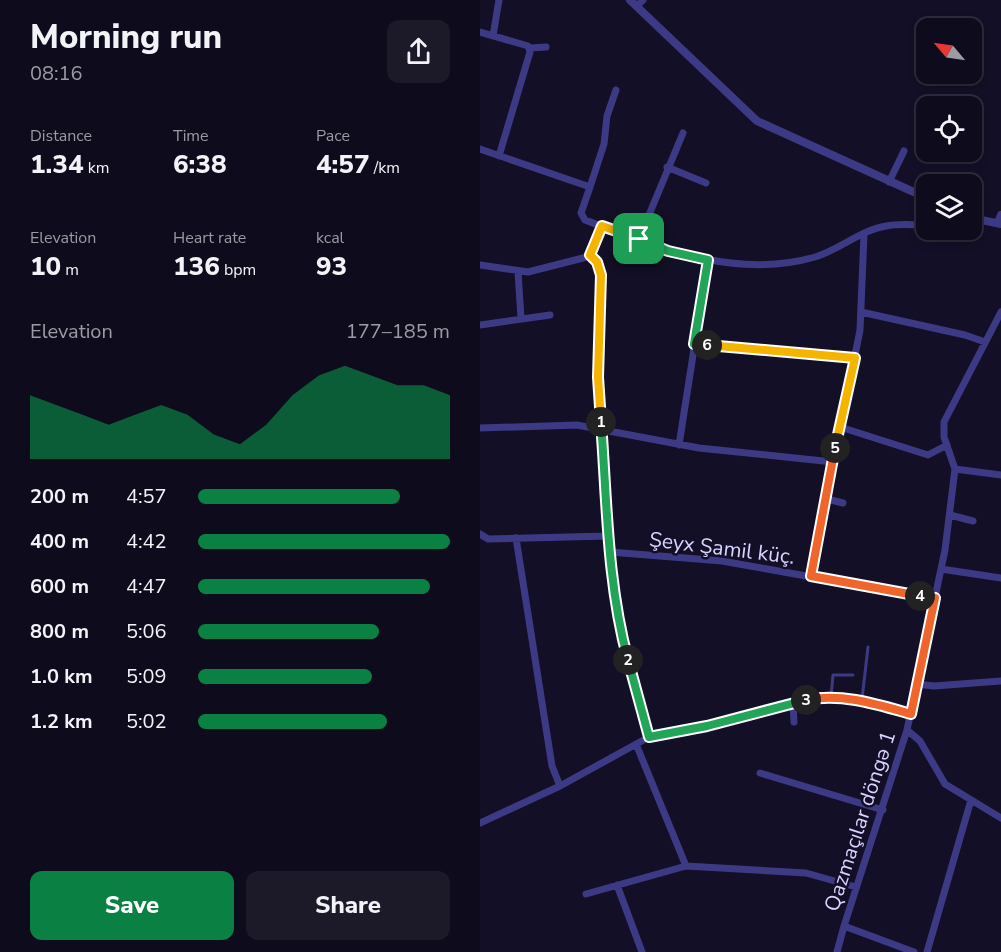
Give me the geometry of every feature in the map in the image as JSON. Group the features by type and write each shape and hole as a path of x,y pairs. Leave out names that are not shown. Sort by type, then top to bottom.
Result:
{"street":[{"path":"494,36 500,0"},
{"path":"637,2 757,121 916,193"},
{"path":"480,32 530,48 546,47"},
{"path":"499,156 530,48"},
{"path":"616,90 607,116 604,144 581,217 668,251 708,260 760,264 790,262 818,256 886,226 916,225"},
{"path":"639,239 683,133"},
{"path":"480,149 590,187"},
{"path":"889,182 904,151"},
{"path":"667,167 706,183"},
{"path":"982,219 1000,221"},
{"path":"590,255 602,226"},
{"path":"811,576 855,358 861,312 864,235"},
{"path":"480,265 518,272 590,255"},
{"path":"590,255 597,262 601,275 598,377 608,536 619,628 649,737"},
{"path":"680,445 708,260"},
{"path":"518,272 521,318"},
{"path":"861,312 965,335 985,342"},
{"name":"Qazmaçılar döngə 1","path":"914,952 844,926 907,730 941,569 955,469 943,433 944,423 1001,312"},
{"path":"480,325 550,315"},
{"path":"694,344 855,358"},
{"path":"480,428 559,423 680,445 833,462"},
{"path":"840,427 928,455 947,445"},
{"path":"955,469 1001,474"},
{"path":"827,499 843,503"},
{"path":"950,515 973,521"},
{"path":"480,534 488,539 608,536"},
{"path":"516,538 552,766 560,786"},
{"name":"Şeyx Şamil küç.","path":"610,552 722,561 935,598"},
{"path":"941,569 1001,578"},
{"path":"916,684 934,686 1001,681"},
{"path":"480,823 560,786 649,737 707,726 793,703 831,697 861,701 911,714"},
{"path":"793,703 794,722"},
{"path":"907,730 920,741 945,784 1001,818"},
{"path":"636,744 686,866"},
{"path":"760,773 883,810"},
{"path":"927,952 972,800"},
{"path":"586,894 686,866 806,873 856,887"},
{"path":"617,885 642,952"},
{"path":"837,952 844,926"}],"lane":[{"path":"861,701 868,646"},
{"path":"831,697 833,675 853,675"}],"route":[{"path":"602,226 639,239 668,251 708,260 694,344 855,358 811,576 935,598 911,714 848,698 819,697 707,726 649,737 616,611 608,536 598,377 601,275 597,262 590,255 602,226"}]}
